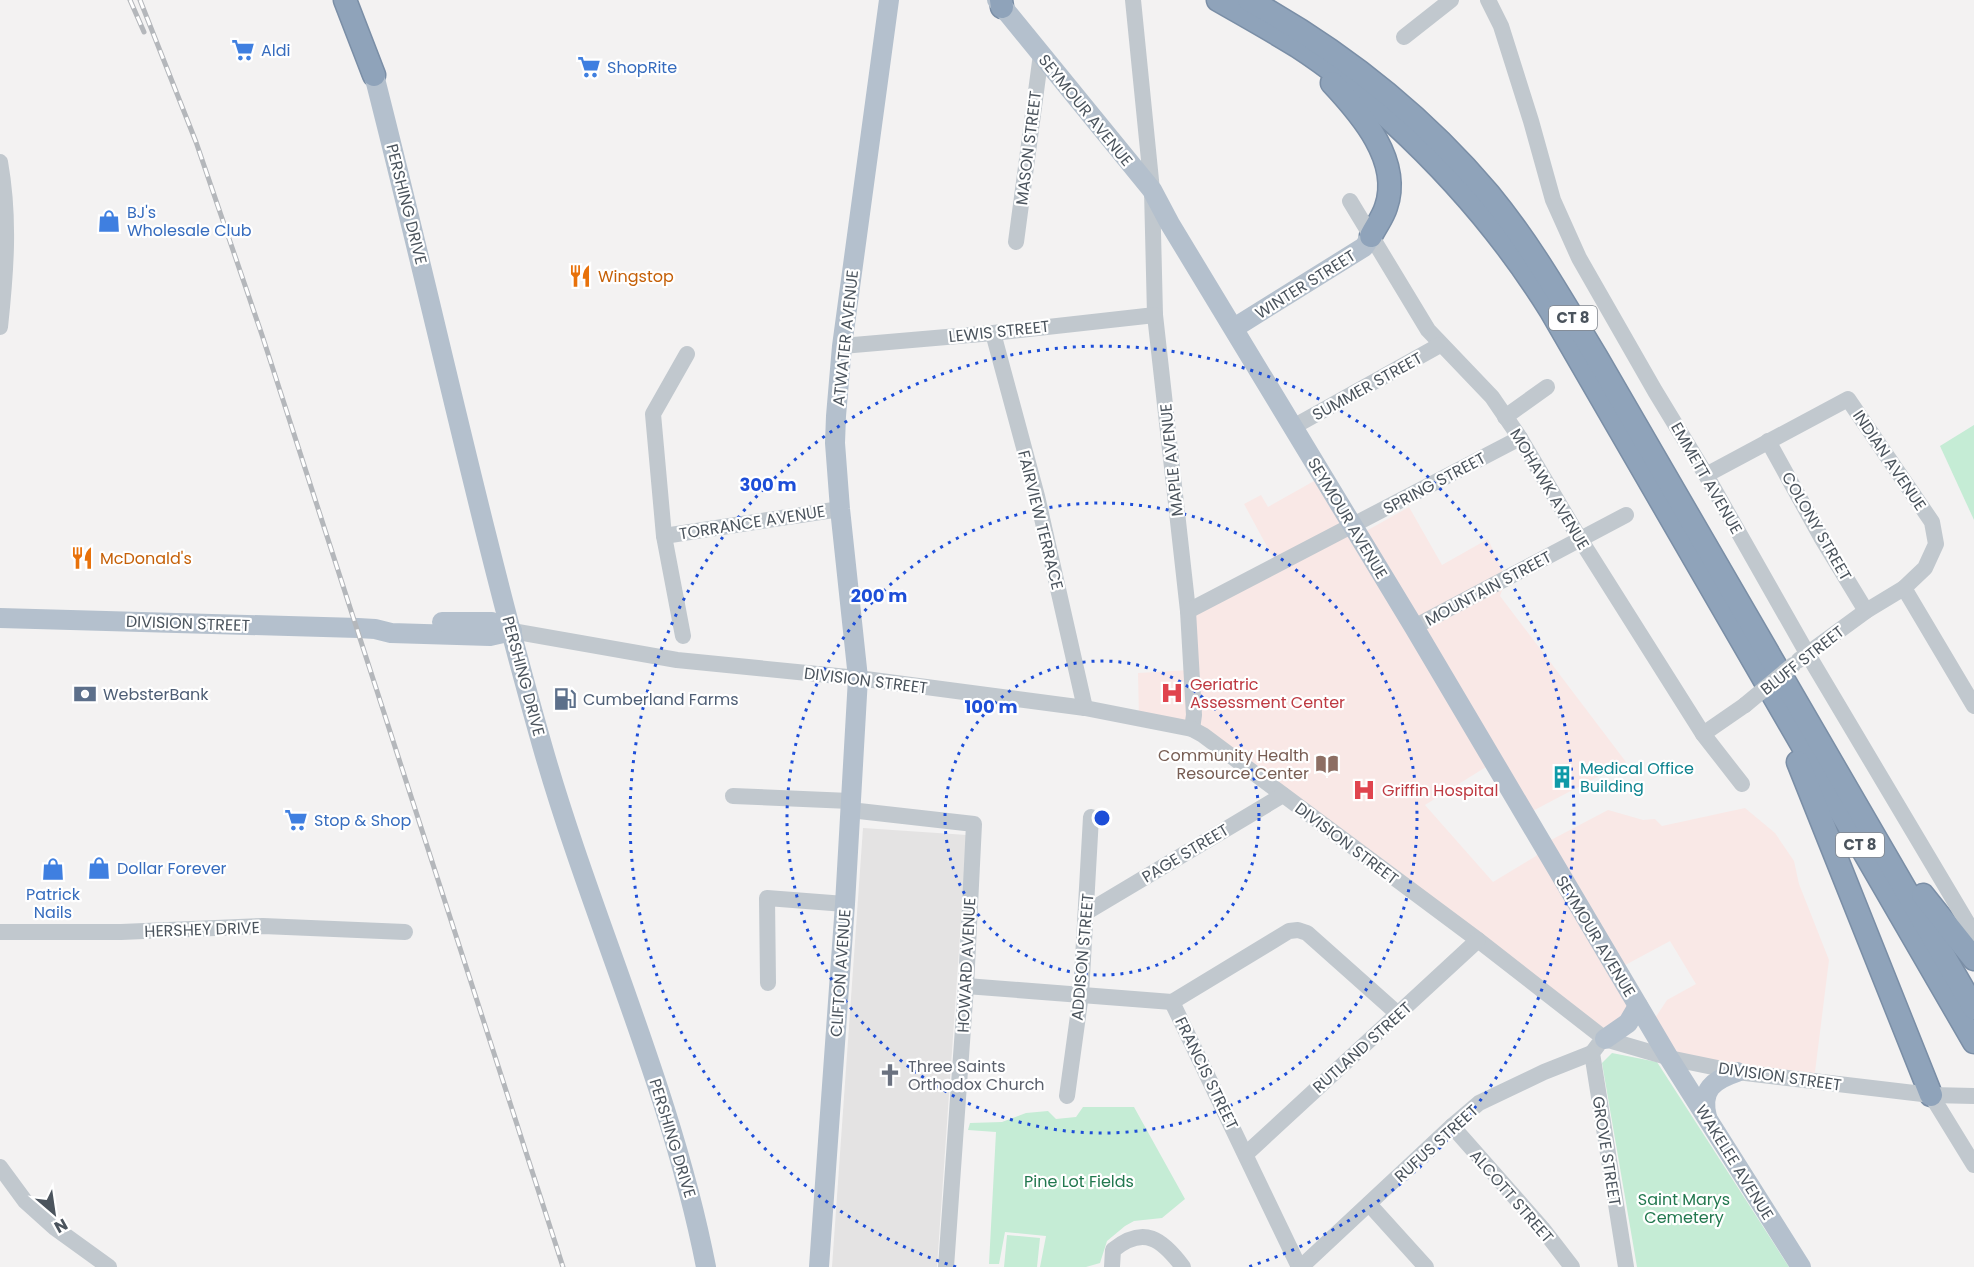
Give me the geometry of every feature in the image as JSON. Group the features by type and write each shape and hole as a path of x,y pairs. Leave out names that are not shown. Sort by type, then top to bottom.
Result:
{"highway":[{"path":"345,0 374,75"},
{"path":"358,0 374,75"},
{"name":"CT 8","path":"1218,0 1298,47 1365,96 1426,152 1486,219 1514,256 1551,311 1974,1042"},
{"name":"CT 8","path":"1249,0 1282,18 1383,89 1437,139 1489,194 1518,232 1552,284 1974,1008"},
{"path":"1298,47 1352,105 1373,135 1383,156 1388,172 1388,197 1386,207 1371,236"},
{"path":"1746,649 1771,709 1796,757 1931,1095"},
{"path":"1803,715 1860,790 1920,891 1974,959"}],"main road":[{"name":"ATWATER AVENUE","path":"858,678 835,443 842,346 889,0"},
{"name":"SEYMOUR AVENUE","path":"1000,2 1152,190 1669,1058"},
{"name":"PERSHING DRIVE","path":"374,75 415,236 466,457 542,746 684,1168 706,1267"},
{"name":"WINTER STREET","path":"1234,328 1364,248 1371,236"},
{"name":"DIVISION STREET","path":"0,618 375,629 387,623 401,621 483,622 501,625 512,631"},
{"name":"CLIFTON AVENUE","path":"819,1267 845,904 858,678"},
{"path":"1598,1046 1624,1028 1638,1006"},
{"name":"WAKELEE AVENUE","path":"1669,1058 1801,1267"},
{"path":"1708,1120 1705,1105 1711,1086 1721,1077 1737,1072"}],"street":[{"path":"1404,37 1451,0"},
{"name":"EMMETT AVENUE","path":"1488,0 1501,26 1531,121 1552,200 1579,258 1655,391 1706,474 1807,653 1974,934"},
{"name":"MAPLE AVENUE","path":"1133,1 1152,190 1155,315 1188,611 1194,715 1192,729"},
{"name":"MASON STREET","path":"1016,242 1041,54"},
{"path":"0,162 7,219 6,279 0,327"},
{"name":"MOHAWK AVENUE","path":"1350,201 1428,330 1492,397 1520,438 1580,539 1703,734 1742,784"},
{"name":"LEWIS STREET","path":"842,346 993,333 1155,315"},
{"name":"FAIRVIEW TERRACE","path":"993,333 1037,496 1085,708"},
{"name":"SUMMER STREET","path":"1293,427 1440,345"},
{"path":"683,636 664,536 653,414 687,354"},
{"path":"1505,417 1548,387"},
{"name":"INDIAN AVENUE","path":"1768,441 1848,399 1932,522 1936,544 1925,568 1904,588"},
{"name":"SPRING STREET","path":"1188,611 1520,438"},
{"path":"1706,474 1768,441"},
{"name":"COLONY STREET","path":"1768,441 1821,537 1866,611"},
{"name":"TORRANCE AVENUE","path":"664,536 840,509"},
{"name":"MOUNTAIN STREET","path":"1414,627 1626,515"},
{"path":"1904,588 1974,706"},
{"name":"BLUFF STREET","path":"1703,734 1745,705 1807,653 1866,611 1904,588"},
{"name":"DIVISION STREET","path":"512,631 677,660 858,678 1085,708 1192,729 1478,940 1598,1046 1737,1072 1931,1095 1974,1096"},
{"name":"PAGE STREET","path":"1087,912 1283,795"},
{"path":"732,796 850,806"},
{"name":"HOWARD AVENUE","path":"850,806 974,824 966,986 946,1267"},
{"name":"ADDISON STREET","path":"1067,1096 1081,994 1091,817"},
{"path":"768,983 767,898 845,904"},
{"name":"HERSHEY DRIVE","path":"0,932 121,932 263,926 405,932"},
{"path":"1172,1002 1289,931 1298,930 1307,933 1398,1014"},
{"name":"RUTLAND STREET","path":"1246,1154 1478,940"},
{"name":"FRANCIS STREET","path":"966,986 1172,1002 1300,1267"},
{"name":"RUFUS STREET","path":"1300,1267 1479,1103 1598,1046"},
{"name":"GROVE STREET","path":"1598,1046 1626,1267"},
{"path":"1931,1095 1974,1165"},
{"name":"ALCOTT STREET","path":"1452,1126 1542,1228 1572,1267"},
{"path":"0,1167 25,1202 55,1228 109,1267"},
{"path":"1369,1204 1426,1267"},
{"path":"1112,1267 1113,1250 1123,1242 1146,1236 1160,1242 1172,1252 1182,1267"}],"shaded area":[{"name":"Griffin Hospital","path":"1323,476 1359,535 1409,507 1442,565 1488,539 1506,579 1500,596 1626,762 1525,815 1494,762 1425,805 1493,882 1536,856 1549,841 1608,810 1643,820 1655,819 1662,826 1745,808 1775,833 1794,861 1799,884 1829,960 1814,1080 1674,1059 1650,1026 1667,1000 1696,984 1670,941 1616,970 1638,1006 1605,1039 1190,721 1139,718 1138,673 1190,670 1188,611 1277,565 1244,504 1261,495 1268,507"},
{"path":"863,828 967,835 937,1267 832,1267"}],"green space":[{"path":"1974,425 1974,520 1940,446"},
{"name":"Saint Marys Cemetery","path":"1612,1053 1657,1062 1789,1267 1637,1267 1602,1063"},
{"name":"Pine Lot Fields","path":"1083,1107 1134,1107 1185,1199 1162,1218 1134,1221 1125,1226 1107,1241 1100,1263 1086,1267 1040,1267 1046,1236 1005,1232 999,1264 989,1264 996,1132 968,1130 970,1123 1002,1122 1026,1113 1048,1111 1056,1119 1076,1117"},
{"path":"1007,1235 1040,1238 1037,1267 1004,1267"}],"railway":[{"path":"130,0 144,32"},
{"path":"140,0 196,142 262,335 563,1267"}],"place":[{"name":"Aldi","path":"243,50"},
{"name":"ShopRite","path":"589,67"},
{"name":"BJ's Wholesale Club","path":"109,221"},
{"name":"Wingstop","path":"580,276"},
{"name":"McDonald's","path":"82,558"},
{"name":"Geriatric Assessment Center","path":"1172,693"},
{"name":"WebsterBank","path":"85,694"},
{"name":"Cumberland Farms","path":"565,699"},
{"name":"Community Health Resource Center","path":"1327,764"},
{"name":"Medical Office Building","path":"1562,777"},
{"name":"Griffin Hospital","path":"1364,790"},
{"name":"Stop & Shop","path":"296,820"},
{"name":"Dollar Forever","path":"99,868"},
{"name":"Patrick Nails","path":"53,869"},
{"name":"Three Saints Orthodox Church","path":"890,1075"}]}
